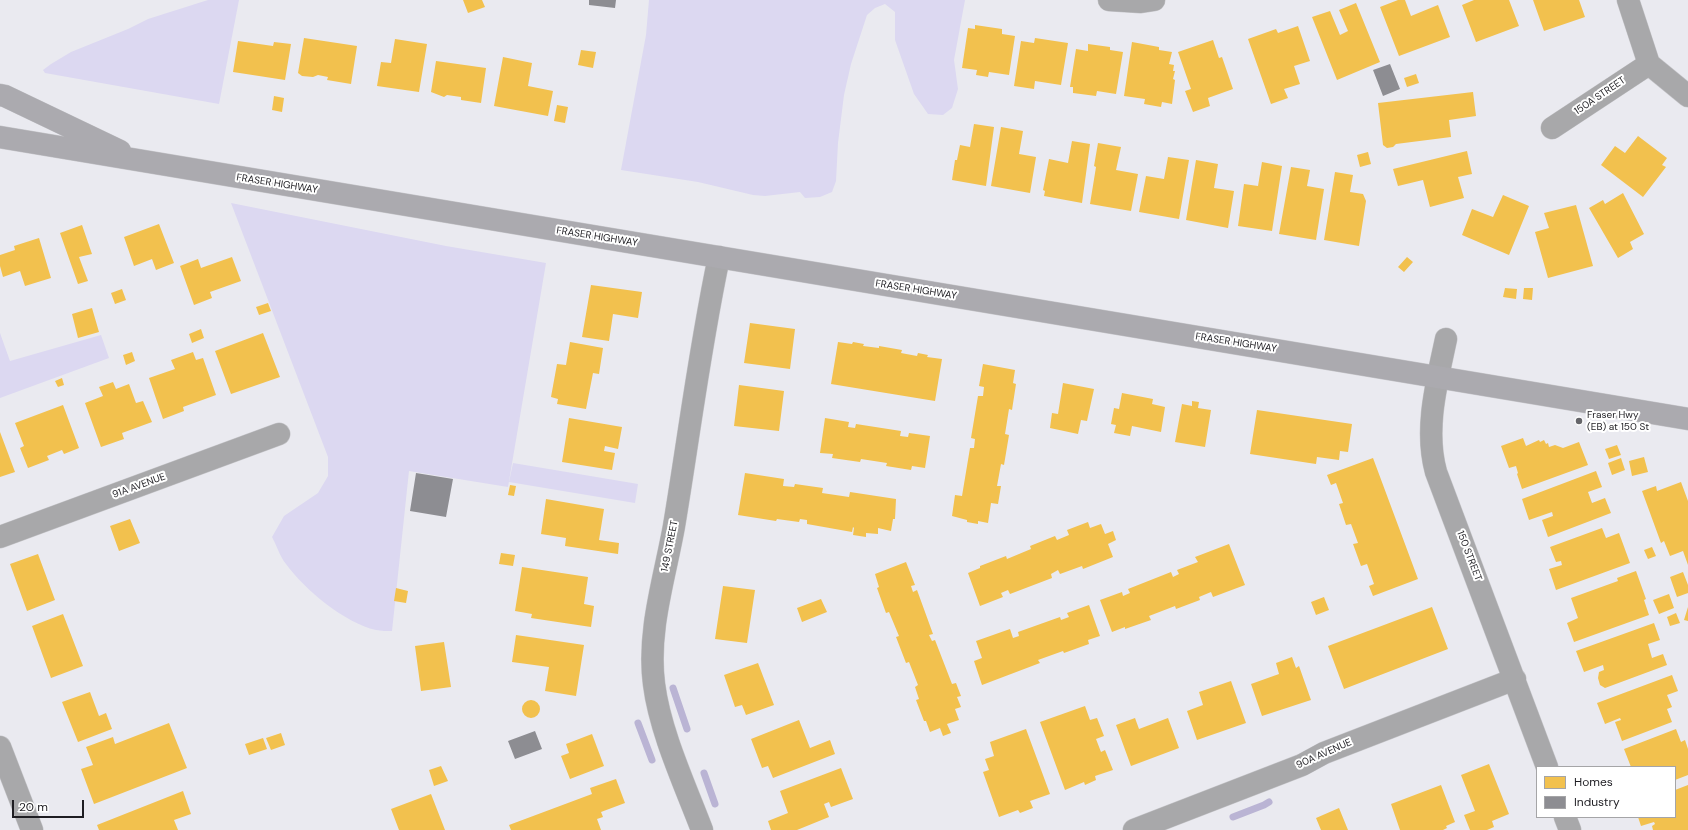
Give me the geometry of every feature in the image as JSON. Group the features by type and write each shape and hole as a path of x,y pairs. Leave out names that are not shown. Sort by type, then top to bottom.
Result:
{"main road":[{"name":"FRASER HIGHWAY","path":"0,95 5,96 144,162"},
{"name":"FRASER HIGHWAY","path":"0,138 1438,376 1688,419"}],"street":[{"path":"1108,0 1141,2 1154,0"},
{"path":"1628,0 1649,64 1688,96"},
{"name":"150A STREET","path":"1552,128 1649,64"},
{"name":"149 STREET","path":"702,830 664,724 654,685 652,670 656,616 674,526 719,257"},
{"name":"150 STREET","path":"1446,339 1438,376 1433,411 1431,441 1432,455 1436,472 1547,766"},
{"name":"91A AVENUE","path":"0,537 279,434"},
{"name":"90A AVENUE","path":"1134,830 1302,765 1324,753 1515,679"},
{"path":"0,747 32,830"},
{"path":"1566,818 1570,830"}],"shaded area":[{"path":"208,0 239,0 219,104 45,73 43,70 71,52 128,29 148,19"},
{"path":"649,0 965,0 954,60 958,89 952,108 943,115 928,114 914,94 895,40 895,12 885,4 875,8 867,15 851,64 844,95 838,143 836,181 832,192 820,197 805,198 800,192 765,196 753,195 698,182 621,170 646,35"},
{"path":"231,203 446,246 546,263 508,487 409,471 392,631 378,630 364,626 339,613 326,604 294,574 282,558 272,537 284,516 318,493 328,476 328,457"},
{"path":"0,333 10,361 101,335 109,358 0,398"},
{"path":"513,463 638,484 635,503 509,482"}],"building: Homes":[{"path":"463,0 482,0 485,7 468,13"},
{"path":"1398,0 1405,0 1411,16 1438,5 1450,37 1399,56 1380,7"},
{"path":"1474,0 1509,0 1519,26 1476,42 1462,5"},
{"path":"1533,0 1579,0 1585,17 1544,31"},
{"path":"1356,3 1380,62 1337,80 1312,17 1330,11 1340,35 1348,31 1339,10"},
{"path":"975,25 1002,29 1002,34 1015,36 1009,75 989,72 988,77 976,75 977,70 962,68 968,28 975,29"},
{"path":"1298,26 1310,61 1294,66 1300,84 1284,89 1288,98 1271,104 1248,39 1276,29 1278,33"},
{"path":"304,38 357,46 351,84 327,80 328,77 318,75 313,77 302,76 298,73"},
{"path":"1035,38 1068,43 1061,85 1035,81 1034,89 1014,86 1021,41 1034,43"},
{"path":"395,39 427,44 419,92 377,86 381,62 391,63"},
{"path":"1213,40 1219,58 1222,57 1233,89 1208,98 1210,106 1193,112 1185,91 1191,89 1178,52"},
{"path":"238,41 273,46 274,42 291,44 285,80 233,72"},
{"path":"1132,42 1159,47 1159,50 1172,52 1169,64 1174,65 1173,71 1175,71 1173,79 1175,80 1172,104 1162,102 1161,107 1144,104 1145,99 1124,96"},
{"path":"1088,44 1110,47 1110,50 1123,52 1116,94 1097,91 1096,96 1073,93 1073,87 1070,87 1076,49 1088,51"},
{"path":"581,50 596,52 593,68 578,65"},
{"path":"503,57 532,63 528,86 553,91 548,116 494,106"},
{"path":"436,61 486,68 481,103 461,100 461,97 447,95 444,97 431,92"},
{"path":"1416,74 1419,83 1407,87 1404,78"},
{"path":"1473,92 1476,116 1449,120 1451,137 1396,144 1393,147 1387,148 1383,145 1378,103"},
{"path":"274,96 284,98 282,112 272,110"},
{"path":"557,105 568,107 565,123 554,121"},
{"path":"974,124 994,127 986,186 952,180 955,160 957,160 960,145 970,147"},
{"path":"1001,127 1023,131 1019,154 1036,157 1030,193 991,186"},
{"path":"1638,136 1667,158 1662,165 1666,167 1643,197 1601,165 1615,146 1625,153"},
{"path":"1072,141 1090,144 1082,203 1044,196 1045,191 1043,190 1049,159 1068,163"},
{"path":"1098,143 1121,147 1116,170 1138,174 1131,211 1090,204"},
{"path":"1467,151 1472,174 1458,177 1464,198 1430,207 1423,180 1398,186 1393,169"},
{"path":"1368,152 1371,164 1360,167 1357,155"},
{"path":"1168,157 1189,160 1179,219 1139,212 1146,176 1164,179"},
{"path":"1196,160 1218,164 1214,188 1234,191 1228,228 1186,220"},
{"path":"1262,162 1282,166 1272,231 1238,226 1244,184 1258,186"},
{"path":"1291,167 1310,170 1307,186 1324,189 1316,240 1279,234"},
{"path":"1335,172 1353,175 1350,192 1363,194 1366,201 1359,246 1324,240"},
{"path":"1623,193 1644,234 1630,242 1633,249 1618,258 1589,208 1603,200 1605,204"},
{"path":"1503,195 1529,206 1509,255 1462,235 1472,209 1493,217"},
{"path":"1576,205 1593,266 1548,278 1535,232 1549,228 1544,213"},
{"path":"159,224 174,263 156,270 152,259 134,266 124,237"},
{"path":"82,225 92,254 79,257 88,281 78,284 60,233"},
{"path":"39,238 51,278 25,286 20,271 3,277 0,266 0,255 15,250 14,246"},
{"path":"232,257 241,281 210,292 212,298 194,305 180,266 198,259 201,268"},
{"path":"1407,257 1413,262 1404,272 1398,267"},
{"path":"591,285 642,292 638,318 613,314 609,341 582,337"},
{"path":"1505,288 1517,289 1516,299 1503,297"},
{"path":"1524,288 1533,288 1532,300 1523,299"},
{"path":"122,289 126,300 115,304 111,293"},
{"path":"268,303 271,311 259,315 256,307"},
{"path":"92,308 99,332 78,338 72,314"},
{"path":"750,323 795,329 790,369 744,363"},
{"path":"201,329 204,338 192,343 189,334"},
{"path":"263,333 280,377 231,394 215,351"},
{"path":"570,342 603,348 599,374 593,373 586,409 557,404 558,399 551,397 557,364 566,365"},
{"path":"838,342 852,344 853,342 864,344 863,346 879,348 879,346 902,350 901,353 917,356 918,353 928,355 927,357 942,359 935,401 831,384"},
{"path":"132,352 135,361 126,365 123,355"},
{"path":"193,352 196,360 203,358 216,395 183,407 184,411 163,419 149,378 175,369 171,360"},
{"path":"983,364 1015,370 1013,383 1016,384 1012,410 1009,409 1005,434 1009,435 1004,465 1001,464 997,486 1001,486 998,504 991,503 988,523 978,521 978,524 967,522 967,520 952,516 955,495 962,496 970,448 974,448 975,439 971,438 978,396 983,396 984,387 979,386"},
{"path":"62,378 64,385 58,387 55,381"},
{"path":"113,382 116,389 129,384 136,403 143,401 152,422 122,433 124,439 101,447 85,403 103,396 99,387"},
{"path":"1063,383 1094,389 1087,421 1081,420 1078,434 1050,428 1052,413 1058,414"},
{"path":"739,385 784,391 779,431 734,426"},
{"path":"1122,393 1153,399 1152,404 1165,407 1161,432 1132,426 1130,436 1114,433 1116,425 1111,424 1114,408 1119,409"},
{"path":"1192,401 1199,402 1198,408 1211,410 1205,447 1175,442 1182,404 1192,406"},
{"path":"63,405 79,448 64,454 62,450 47,456 49,460 28,468 20,448 24,446 15,423"},
{"path":"1257,410 1352,424 1348,452 1340,451 1339,460 1317,457 1316,464 1250,454"},
{"path":"569,418 622,427 618,449 605,446 604,451 615,453 612,470 562,462"},
{"path":"825,418 849,422 848,427 855,428 856,424 901,431 900,436 908,437 909,433 930,436 925,468 912,466 911,470 886,466 887,463 861,459 860,462 832,458 833,454 820,453"},
{"path":"0,432 15,472 0,477"},
{"path":"1523,438 1526,446 1539,440 1540,442 1544,440 1546,444 1548,443 1549,447 1555,445 1563,448 1579,442 1588,465 1522,489 1516,466 1509,468 1501,446"},
{"path":"1617,445 1621,455 1609,459 1605,449"},
{"path":"1644,457 1648,472 1632,476 1629,461"},
{"path":"1373,458 1418,579 1373,596 1369,586 1374,584 1367,564 1361,566 1353,544 1358,543 1351,524 1346,525 1339,504 1343,503 1336,483 1331,485 1327,475"},
{"path":"1621,458 1625,470 1612,475 1608,463"},
{"path":"1596,471 1602,487 1588,492 1592,503 1605,498 1611,513 1548,537 1542,520 1553,516 1552,512 1529,520 1522,499"},
{"path":"745,473 784,479 783,486 794,487 795,484 823,488 822,493 849,497 850,492 896,499 895,519 893,519 891,531 878,528 878,534 866,533 866,537 853,535 853,527 852,532 807,524 807,520 800,519 799,522 777,519 776,521 738,515"},
{"path":"1681,482 1688,501 1688,565 1683,551 1670,556 1664,541 1661,543 1642,491 1656,486 1657,491"},
{"path":"510,485 516,486 514,496 508,495"},
{"path":"546,499 604,509 599,540 619,543 618,554 565,546 566,538 541,534"},
{"path":"130,519 140,543 119,551 110,526"},
{"path":"1088,522 1090,528 1101,524 1105,534 1113,531 1116,540 1108,544 1113,557 1083,569 1082,566 1060,574 1058,570 1051,574 1052,578 1010,594 1008,590 1001,593 1003,597 980,606 968,573 980,568 980,566 1006,556 1007,559 1031,549 1030,546 1055,536 1057,540 1069,535 1067,530"},
{"path":"1602,528 1606,538 1619,533 1630,563 1556,590 1549,569 1562,565 1561,561 1556,562 1550,547"},
{"path":"1229,544 1245,585 1213,597 1211,592 1199,597 1200,600 1176,609 1175,606 1149,616 1151,620 1112,632 1100,600 1122,592 1123,596 1130,593 1128,589 1171,572 1173,577 1179,574 1177,570 1198,562 1195,557"},
{"path":"1652,547 1656,556 1648,559 1644,550"},
{"path":"501,553 515,555 513,566 499,564"},
{"path":"38,554 55,600 27,611 10,564"},
{"path":"906,562 915,585 911,586 913,592 917,590 933,634 929,635 932,641 935,640 952,684 956,683 961,696 957,697 961,707 955,709 959,720 947,724 951,733 943,736 940,728 930,732 926,721 924,721 916,700 919,699 915,687 918,685 909,662 906,663 896,637 899,636 889,612 886,613 877,588 879,587 875,574"},
{"path":"522,567 588,577 584,604 594,606 591,627 531,618 532,614 515,611"},
{"path":"1636,571 1646,599 1644,600 1649,615 1574,642 1567,623 1578,618 1571,598 1618,581 1617,578"},
{"path":"1683,572 1688,585 1688,593 1677,597 1670,577"},
{"path":"723,586 755,590 747,643 715,639"},
{"path":"396,588 408,591 406,603 394,601"},
{"path":"1669,594 1674,608 1659,614 1653,600"},
{"path":"1324,597 1329,610 1316,615 1311,602"},
{"path":"821,599 827,612 802,622 797,608"},
{"path":"1089,605 1100,636 1088,640 1089,644 1038,660 1040,663 982,685 974,661 982,658 976,641 1010,629 1013,638 1019,636 1018,632 1060,617 1061,620 1069,617 1067,613"},
{"path":"1432,607 1448,649 1344,689 1328,646"},
{"path":"1688,607 1688,621 1684,620"},
{"path":"1676,613 1680,623 1670,626 1667,617"},
{"path":"63,614 83,666 51,678 32,626"},
{"path":"1654,623 1660,640 1648,644 1652,658 1663,654 1667,665 1605,688 1600,685 1598,678 1599,672 1604,670 1603,665 1584,672 1576,651"},
{"path":"516,635 584,645 576,696 545,691 549,667 512,662"},
{"path":"444,642 451,687 421,691 415,646"},
{"path":"1292,657 1296,668 1299,666 1311,700 1262,716 1251,684 1279,674 1276,663"},
{"path":"758,663 774,705 746,715 742,705 735,707 724,675"},
{"path":"1672,675 1678,691 1667,695 1672,707 1667,709 1672,722 1622,741 1615,722 1621,720 1620,718 1605,724 1597,703"},
{"path":"1231,681 1246,723 1197,740 1187,711 1203,705 1199,692"},
{"path":"90,692 99,716 106,713 112,729 78,742 62,702"},
{"path":"531,700 535,701 539,705 539,713 535,717 531,718 527,717 523,713 522,709 523,705 527,701"},
{"path":"1085,706 1090,720 1097,718 1104,736 1096,739 1101,752 1105,750 1113,770 1095,776 1096,780 1085,785 1084,782 1065,790 1040,722"},
{"path":"1135,718 1139,729 1168,718 1179,748 1131,766 1116,725"},
{"path":"799,720 810,748 830,740 835,754 773,778 768,766 762,768 751,739"},
{"path":"169,723 187,768 94,804 81,769 93,765 86,747 113,737 115,744"},
{"path":"1026,729 1050,794 1030,801 1033,808 1020,813 1018,810 999,817 983,772 989,770 985,759 994,756 990,742"},
{"path":"1676,729 1681,742 1685,740 1688,749 1688,775 1676,780 1676,766 1631,766 1624,749"},
{"path":"281,733 285,745 271,750 266,738"},
{"path":"592,734 604,766 570,779 561,756 569,753 566,744"},
{"path":"263,738 267,749 249,755 245,744"},
{"path":"1489,764 1509,814 1492,821 1494,827 1487,830 1470,830 1464,815 1475,811 1461,775"},
{"path":"441,766 448,781 434,786 429,770"},
{"path":"841,768 853,799 831,807 829,802 824,804 829,817 797,830 771,830 768,821 788,813 780,791"},
{"path":"616,779 625,803 601,812 603,817 597,819 601,830 511,830 509,825 592,794 590,788"},
{"path":"1441,785 1455,822 1446,826 1447,828 1443,830 1400,830 1391,804"},
{"path":"1688,785 1688,830 1653,830 1652,826 1655,824 1654,822 1641,826 1638,818 1676,818 1676,790"},
{"path":"183,791 191,814 174,820 178,830 99,830 97,825"},
{"path":"431,794 445,830 399,830 391,809"},
{"path":"1339,808 1348,830 1321,830 1316,818"}],"building: Industry":[{"path":"589,0 616,0 615,8 589,5"},
{"path":"1390,64 1400,89 1383,96 1373,70"},
{"path":"416,473 453,479 446,517 410,511"},
{"path":"535,731 542,749 515,759 508,741"}],"waterway":[{"path":"673,688 687,729"},
{"path":"638,723 652,760"},
{"path":"704,773 715,804"},
{"path":"1233,817 1269,802"}],"place":[{"name":"Fraser Hwy (EB) at 150 St","path":"1579,421"}]}
